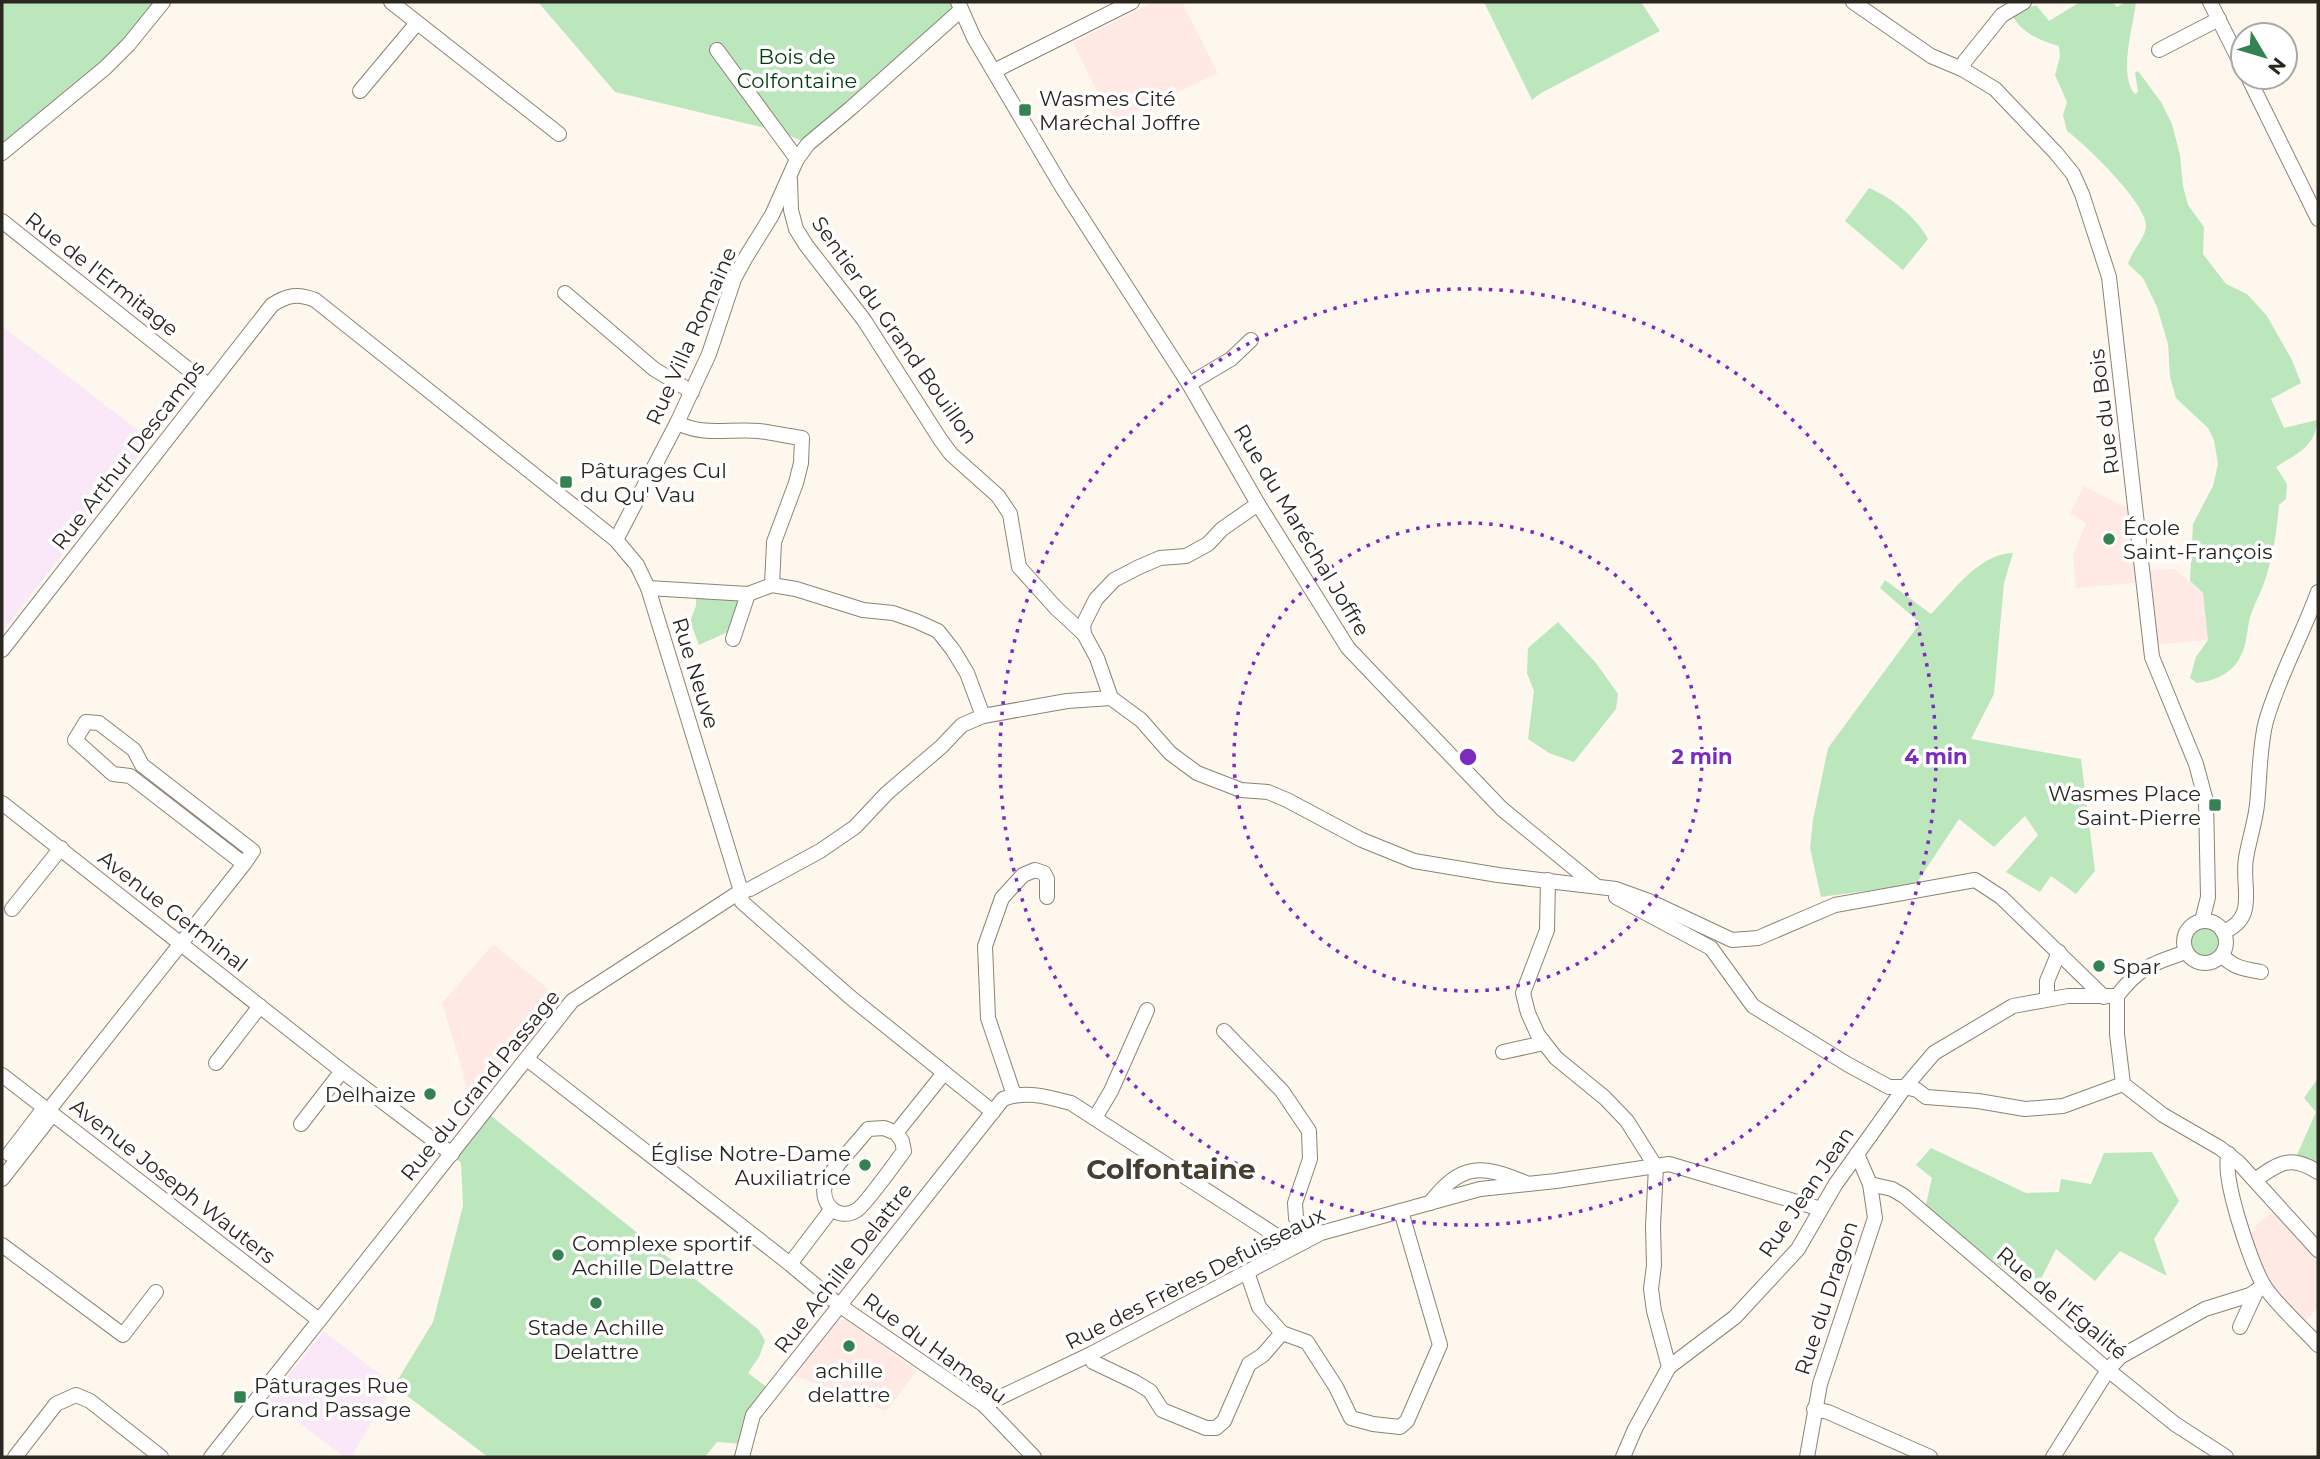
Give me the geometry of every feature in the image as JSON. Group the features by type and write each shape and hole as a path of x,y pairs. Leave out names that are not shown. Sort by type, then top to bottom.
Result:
{"street":[{"path":"2,153 105,68 129,44 163,2"},
{"path":"391,2 559,134"},
{"path":"994,71 1132,2"},
{"name":"Rue du Bois","path":"1853,2 1931,56 1986,82 2003,96 2073,174 2082,194 2109,277 2152,657 2196,764 2206,801 2208,897 2202,921"},
{"path":"1962,69 1965,61 2002,15 2024,2"},
{"path":"2210,2 2229,39"},
{"name":"Rue du Maréchal Joffre","path":"960,6 994,71 1062,187 1189,384 1258,504 1348,648 1502,809 1596,887 1712,948 1753,1006 1889,1087 1917,1090 1926,1097 1978,1101 2025,1109 2063,1106 2123,1084"},
{"name":"Rue Villa Romaine","path":"616,540 692,392 715,338 734,279 772,215 793,165 808,144 960,6"},
{"path":"2160,50 2219,19"},
{"path":"360,92 417,23"},
{"path":"717,50 793,165"},
{"path":"2255,91 2318,219"},
{"name":"Sentier du Grand Bouillon","path":"793,165 791,210 796,229 864,320 951,454 998,496 1010,514 1019,567 1084,634"},
{"name":"Rue de l'Ermitage","path":"2,221 208,385"},
{"path":"565,293 654,369 692,392"},
{"name":"Rue Arthur Descamps","path":"2,650 272,305 294,295"},
{"name":"Rue Neuve","path":"294,295 304,295 327,307 616,540 637,565 648,588 741,891 742,902 850,997 993,1112"},
{"path":"1189,384 1231,359 1251,340"},
{"path":"677,423 707,433 758,431 803,438 802,463 774,541 772,585"},
{"path":"1258,504 1222,529 1208,544 1186,556 1160,558 1114,580 1096,599 1083,625 1084,634 1097,658 1111,698 1141,720 1170,753 1197,773 1241,790 1268,792 1362,840 1414,861 1456,870 1616,889 1649,901 1732,940 1758,938 1835,905 1975,880 2001,897 2111,996 2123,1084 2163,1115 2229,1154 2318,1250"},
{"path":"648,588 748,594 772,585 796,589 863,610 893,613 938,631 967,673 983,716 1067,701 1111,698"},
{"path":"2223,932 2237,925 2246,906 2245,861 2257,809 2265,724 2278,682 2304,630 2318,592"},
{"path":"733,639 748,594"},
{"name":"Rue du Grand Passage","path":"211,1457 572,1001 741,891 750,889 820,851 855,827 887,793 941,747 962,725 983,716"},
{"path":"2,1163 48,1111 180,944 243,864 253,851 142,765 134,750 99,723 86,722 75,740 113,774 130,776 243,864"},
{"name":"Avenue Germinal","path":"2,803 342,1071 452,1154"},
{"path":"12,909 61,848"},
{"path":"1047,897 1047,880 1044,873 1035,870 1023,875 1002,898 985,946 988,1018 1014,1095 1041,1095 1071,1103 1299,1244"},
{"path":"1548,880 1547,930 1524,993 1528,1013 1544,1043 1556,1058 1605,1098 1626,1121 1656,1167 1651,1289 1669,1367 1623,1457"},
{"path":"2202,921 2215,924 2223,932 2226,943 2222,955 2210,963 2196,961 2186,952 2186,933 2194,925 2202,921"},
{"path":"2047,999 2047,981 2059,952"},
{"path":"2111,996 2141,969 2186,952"},
{"path":"2222,955 2240,968 2261,972"},
{"name":"Rue Jean Jean","path":"1669,1367 1735,1317 1766,1287 1798,1249 1857,1154 1905,1087 1934,1053 2013,1006 2068,996 2111,996"},
{"path":"216,1063 260,1006"},
{"path":"1095,1118 1111,1091 1147,1010"},
{"path":"1224,1031 1282,1091 1309,1131 1310,1159 1295,1203 1299,1244"},
{"path":"1503,1052 1544,1043"},
{"name":"Rue du Hameau","path":"527,1059 839,1305 984,1405 1034,1457"},
{"path":"301,1124 342,1071"},
{"path":"896,1133 944,1073"},
{"name":"Avenue Joseph Wauters","path":"2,1075 319,1320"},
{"name":"Rue Achille Delattre","path":"742,1457 753,1415 1003,1099 1014,1095"},
{"path":"2,1179 48,1111"},
{"path":"884,1128 896,1133 902,1141 904,1151 857,1210 843,1214 831,1210 825,1200 825,1183 868,1129 884,1128"},
{"name":"Rue du Dragon","path":"1807,1457 1814,1409 1833,1340 1875,1218 1870,1184 1857,1154"},
{"path":"2229,1154 2227,1168 2245,1244 2261,1288 2318,1345"},
{"path":"2255,1180 2286,1162 2303,1163 2318,1172"},
{"name":"Rue des Frères Defuisseaux","path":"984,1405 1091,1354 1321,1233 1480,1189 1669,1164 1821,1209"},
{"name":"Rue de l'Égalité","path":"1870,1184 1892,1189 1904,1196 2108,1370 2175,1424 2226,1457"},
{"path":"790,1264 831,1210"},
{"path":"1247,1272 1259,1307 1282,1333 1307,1342 1336,1387 1351,1418 1400,1427 1407,1422 1440,1345 1401,1211"},
{"path":"2,1245 122,1335 156,1292"},
{"path":"2240,1326 2261,1288"},
{"path":"2053,1457 2108,1370 2120,1357 2205,1310 2261,1288"},
{"path":"1091,1354 1093,1362 1150,1391 1162,1410 1206,1428 1216,1427 1224,1422 1249,1364 1263,1355 1282,1333"},
{"path":"15,1457 56,1404 76,1395 90,1401 161,1457"},
{"path":"1814,1409 1828,1412 1930,1457"}],"shaded area":[{"path":"1154,2 1182,2 1218,73 1113,123 1073,43"},
{"path":"2,326 151,440 2,632"},
{"path":"2084,486 2136,513 2142,570 2174,569 2203,593 2208,640 2151,645 2143,582 2076,588 2073,556 2086,523 2070,513"},
{"path":"493,944 560,999 489,1083 471,1109 462,1068 442,1003"},
{"path":"2272,1212 2318,1260 2318,1308 2305,1321 2267,1282 2248,1235"},
{"name":"achille delattre","path":"847,1319 916,1371 889,1408 883,1411 866,1402 861,1408 839,1397 841,1393 792,1375 836,1321"},
{"path":"324,1331 394,1386 351,1457 345,1457 269,1400"}],"green space":[{"path":"2,2 163,2 129,44 2,153"},
{"name":"Bois de Colfontaine","path":"538,2 957,2 961,10 808,144 782,132 615,92"},
{"path":"1484,2 1641,2 1660,31 1532,100"},
{"path":"2080,2 2112,2 2117,7 2125,2 2136,2 2127,63 2130,86 2135,94 2138,92 2135,73 2138,71 2161,102 2172,124 2188,205 2204,227 2203,254 2226,284 2247,294 2267,316 2292,360 2301,383 2271,399 2284,428 2317,420 2313,437 2304,449 2276,467 2287,484 2286,499 2279,505 2269,565 2251,614 2241,655 2225,674 2203,682 2197,683 2190,678 2196,657 2208,640 2203,593 2190,581 2193,524 2213,486 2218,464 2214,440 2208,428 2176,398 2170,377 2168,344 2157,307 2143,278 2128,264 2145,230 2143,215 2126,189 2067,131 2063,115 2067,102 2055,75 2060,57 2059,46 2026,31 2012,15 2036,5 2049,21"},
{"path":"1869,188 1903,209 1928,239 1903,270 1845,221"},
{"path":"2013,553 2004,583 1994,694 1971,739 2081,759 2095,871 2076,894 2051,876 2040,892 2006,872 2038,835 2025,816 1994,847 1959,819 1916,884 1821,897 1810,848 1828,748 1920,623 1880,588 1885,580 1931,614 1978,567 2000,555"},
{"path":"696,591 707,599 733,600 734,595 739,601 730,631 699,645 690,621 696,606"},
{"path":"1558,622 1596,663 1618,694 1616,709 1574,762 1549,753 1528,739 1534,691 1527,673 1528,648"},
{"path":"2205,928 2215,932 2219,942 2215,952 2205,956 2195,952 2191,942 2195,932"},
{"path":"2318,1078 2318,1168 2297,1155 2316,1112 2304,1098"},
{"name":"Complexe sportif Achille Delattre","path":"485,1111 759,1330 765,1341 759,1357 748,1373 772,1391 744,1444 717,1442 705,1457 488,1457 394,1386 433,1322 463,1206 461,1163 452,1154"},
{"path":"1931,1148 2026,1193 2059,1192 2061,1179 2091,1184 2104,1153 2152,1152 2179,1201 2154,1239 2167,1276 2120,1251 2095,1281 2056,1249 2039,1283 2016,1259 2005,1270 1925,1208 1932,1178 1916,1165"}],"place":[{"name":"Wasmes Cité Maréchal Joffre","path":"1025,110"},
{"name":"Pâturages Cul du Qu' Vau","path":"566,482"},
{"name":"École Saint-François","path":"2109,539"},
{"name":"Wasmes Place Saint-Pierre","path":"2215,805"},
{"name":"Spar","path":"2099,966"},
{"name":"Delhaize","path":"430,1094"},
{"name":"Église Notre-Dame Auxiliatrice","path":"865,1165"},
{"name":"Complexe sportif Achille Delattre","path":"558,1255"},
{"name":"Stade Achille Delattre","path":"596,1303"},
{"name":"achille delattre","path":"849,1346"},
{"name":"Pâturages Rue Grand Passage","path":"240,1397"}],"district":[{"name":"Colfontaine","path":"1171,1169"}]}
